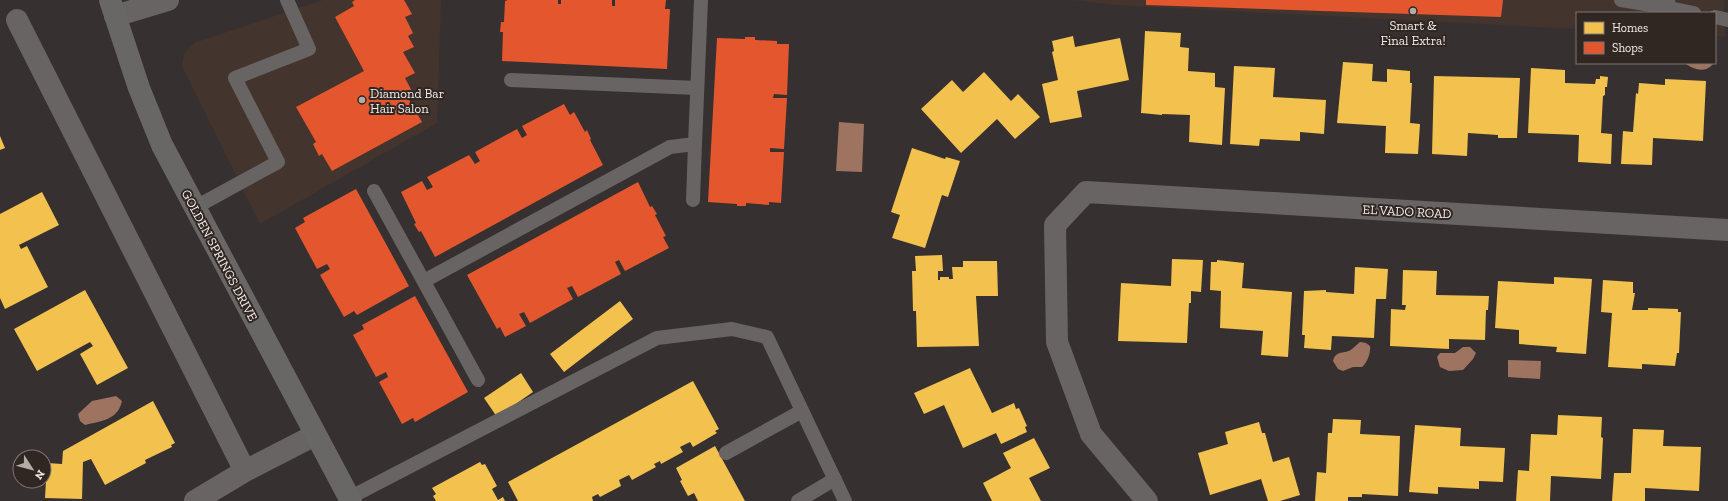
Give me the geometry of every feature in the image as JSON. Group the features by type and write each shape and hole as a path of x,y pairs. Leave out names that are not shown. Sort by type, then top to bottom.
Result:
{"main road":[{"name":"GOLDEN SPRINGS DRIVE","path":"112,8 139,88 159,138 194,208 350,500"}],"street":[{"path":"112,8 168,0"},
{"path":"17,20 245,471"},
{"name":"EL VADO ROAD","path":"1147,501 1091,434 1057,342 1055,225 1086,192 1728,230"},
{"path":"196,501 245,471 314,435"}],"lane":[{"path":"194,208 278,162 235,78 309,49 288,0"},
{"path":"693,200 694,144 701,0"},
{"path":"1621,0 1668,4 1691,12"},
{"path":"1716,17 1728,20"},
{"path":"511,80 697,88"},
{"path":"424,282 670,147 694,144"},
{"path":"374,191 478,380"},
{"path":"350,500 657,338 732,329 767,337 845,501"},
{"path":"726,453 802,411"},
{"path":"798,501 835,479"}],"shaded area":[{"path":"323,0 441,0 437,123 260,224 182,66 184,54 194,43"},
{"path":"1073,0 1724,0 1725,37 1716,36 1716,12 1576,12 1576,29 1115,5"},
{"path":"1686,64 1713,64 1703,70"},
{"path":"839,122 864,124 862,172 836,171"},
{"path":"1360,342 1366,343 1370,346 1369,355 1364,365 1362,367 1353,367 1343,371 1338,369 1333,361 1334,357 1338,354 1349,351"},
{"path":"1463,347 1470,347 1476,353 1473,359 1463,370 1449,371 1440,367 1437,357 1440,353 1455,353"},
{"path":"1508,360 1541,361 1540,379 1508,377"},
{"path":"116,396 122,401 117,412 113,416 103,421 85,425 80,421 78,414 92,401"}],"building: Homes":[{"path":"1145,31 1181,33 1180,47 1189,48 1188,71 1215,73 1215,87 1225,88 1222,145 1189,142 1190,115 1141,113"},
{"path":"1073,36 1075,47 1120,38 1129,80 1077,91 1082,117 1050,123 1042,84 1058,80 1052,52 1054,51 1052,41"},
{"path":"1343,62 1373,64 1372,81 1387,82 1387,69 1410,71 1410,83 1412,83 1410,123 1420,124 1418,154 1385,153 1386,126 1337,123"},
{"path":"1234,66 1275,68 1273,97 1326,100 1324,134 1300,132 1300,141 1260,139 1259,146 1230,144"},
{"path":"1531,68 1565,70 1565,83 1595,84 1596,79 1600,79 1600,76 1608,77 1607,87 1605,87 1605,95 1603,96 1601,133 1612,134 1611,164 1578,162 1579,135 1528,133"},
{"path":"984,72 1011,101 1018,94 1040,117 1015,139 997,119 961,153 921,109 952,80 963,92"},
{"path":"1434,76 1520,78 1517,138 1498,138 1498,135 1468,133 1467,156 1432,154"},
{"path":"1665,79 1706,81 1703,141 1653,138 1652,165 1621,164 1623,131 1633,132 1636,93 1638,94 1639,83 1665,85"},
{"path":"0,136 5,148 0,150"},
{"path":"912,148 945,159 946,157 960,161 948,197 942,195 925,248 892,238 900,215 891,212"},
{"path":"42,192 59,225 19,245 21,249 27,246 48,287 5,309 0,298 0,214"},
{"path":"942,255 943,271 938,271 938,280 940,280 940,277 949,277 949,279 953,279 952,267 963,267 963,261 997,261 998,296 976,296 979,346 917,347 916,311 913,311 912,271 916,271 915,256"},
{"path":"1172,259 1203,260 1201,292 1191,291 1187,343 1118,341 1121,283 1171,286"},
{"path":"1217,260 1244,263 1242,288 1292,292 1288,357 1261,355 1263,331 1220,328 1221,291 1210,290 1211,262 1217,262"},
{"path":"1355,267 1388,269 1386,299 1376,299 1374,338 1332,336 1331,350 1304,348 1305,335 1302,335 1304,291 1326,290 1326,292 1354,294"},
{"path":"1403,270 1437,271 1436,295 1489,296 1488,310 1486,310 1485,340 1449,339 1449,349 1390,346 1391,309 1405,310 1406,305 1402,305"},
{"path":"1554,277 1592,279 1586,354 1556,352 1557,347 1519,344 1519,330 1495,328 1498,281 1554,284"},
{"path":"1603,280 1633,282 1633,293 1635,293 1632,310 1648,310 1648,308 1678,309 1678,312 1681,312 1679,353 1677,353 1675,366 1642,364 1642,369 1608,367 1612,313 1601,312"},
{"path":"85,290 128,368 97,385 80,354 93,346 90,342 37,371 14,329"},
{"path":"620,301 633,319 564,372 550,354"},
{"path":"970,368 992,413 1014,403 1016,409 1019,408 1027,426 1025,427 1027,432 1001,444 996,433 963,448 944,405 924,414 914,393"},
{"path":"521,373 533,392 497,417 484,398"},
{"path":"693,381 719,429 715,431 717,433 693,447 690,442 680,447 683,452 661,464 660,461 654,464 656,467 632,480 629,475 619,480 621,486 600,497 598,494 592,497 593,501 518,501 508,482"},
{"path":"153,401 175,443 171,445 172,447 145,460 146,463 105,485 91,459 83,462 82,499 45,498 46,489 52,489 52,463 62,464 63,451"},
{"path":"1558,415 1602,417 1601,437 1603,438 1601,479 1551,476 1550,501 1516,501 1518,470 1529,471 1531,434 1557,435"},
{"path":"1333,419 1361,420 1360,434 1400,436 1398,496 1362,494 1362,497 1348,497 1348,501 1315,501 1317,472 1326,473 1328,433 1332,433"},
{"path":"1259,422 1262,433 1265,433 1273,462 1289,457 1300,495 1280,501 1268,501 1261,479 1210,495 1198,453 1228,444 1225,432"},
{"path":"1415,425 1461,428 1460,446 1505,448 1503,482 1479,481 1479,489 1438,487 1438,494 1409,492"},
{"path":"1633,429 1664,430 1663,446 1701,447 1699,491 1645,488 1645,501 1612,501 1614,473 1631,473"},
{"path":"1034,438 1050,468 1029,478 1041,501 992,501 983,483 1011,468 1003,453"},
{"path":"715,446 745,501 698,501 694,493 688,496 680,481 682,480 676,468"},
{"path":"480,462 482,465 485,464 497,486 492,489 498,500 503,497 505,501 436,501 433,496 436,494 432,488"}],"building: Shops":[{"path":"355,0 404,0 412,14 405,17 413,33 408,36 414,47 403,52 415,73 405,78 415,97 409,100 422,122 332,171 322,154 319,156 313,144 316,142 296,107 364,71 335,17 354,6 352,2"},
{"path":"558,0 558,4 561,4 561,0 612,0 612,6 615,6 615,0 666,0 665,9 670,9 667,69 502,61 503,32 500,32 501,22 504,22 505,1"},
{"name":"Smart & Final Extra!","path":"1146,0 1503,0 1501,17 1146,5"},
{"path":"745,37 755,37 755,40 777,41 777,44 789,44 787,95 774,94 773,98 787,98 784,149 770,148 770,152 784,152 781,203 769,202 769,205 746,203 746,206 737,206 737,204 708,202 717,38 745,39"},
{"path":"564,104 570,115 574,112 585,132 587,130 591,139 590,140 603,165 435,257 421,231 419,232 414,224 416,223 401,192 422,181 427,190 433,187 427,177 469,155 475,164 480,161 475,152 517,129 522,138 527,135 522,126"},
{"path":"638,182 650,207 652,206 657,214 655,215 666,236 663,237 669,248 625,271 619,260 615,262 621,274 578,297 572,286 567,288 573,299 530,323 524,312 519,314 526,326 505,337 500,327 497,329 467,275"},
{"path":"356,189 409,286 357,315 354,311 344,317 320,275 330,269 327,264 317,269 295,228 305,222 303,218"},
{"path":"415,296 468,392 415,422 413,418 402,424 379,382 388,377 386,372 376,377 353,335 364,329 362,325"}],"place":[{"name":"Smart & Final Extra!","path":"1413,11"},
{"name":"Diamond Bar Hair Salon","path":"362,100"}]}
